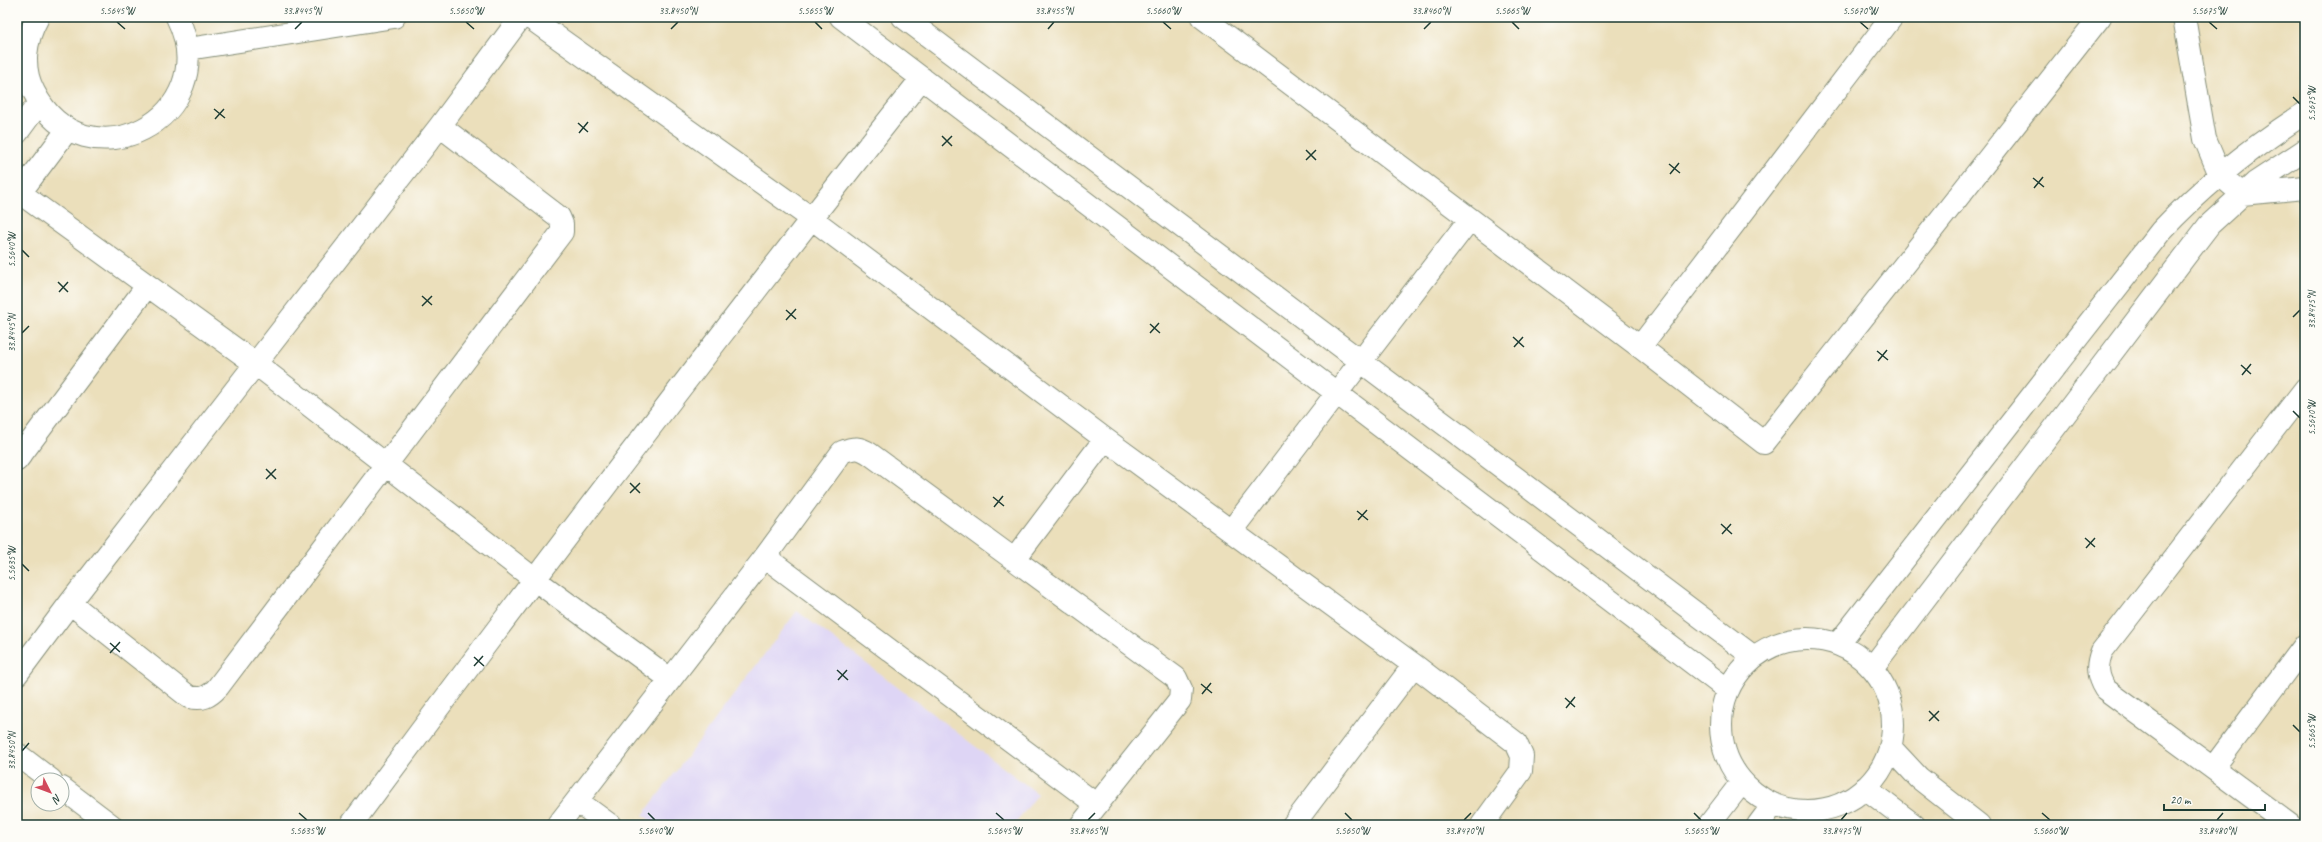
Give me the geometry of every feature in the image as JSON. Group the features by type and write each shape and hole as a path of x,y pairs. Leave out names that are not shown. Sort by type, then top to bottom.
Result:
{"street":[{"path":"38,17 22,47 30,86 39,103 52,118 68,129 86,136 105,139 125,137 144,130 160,120 173,105 183,88 188,69 188,49 184,30 177,17"},
{"path":"188,49 394,17"},
{"path":"17,674 440,126 521,17"},
{"path":"528,17 811,218 1105,439 1414,665 1516,743 1522,756 1521,771 1482,825"},
{"path":"841,17 1728,690"},
{"path":"903,17 1754,657"},
{"path":"1202,17 1640,347 1764,443 2100,17"},
{"path":"1640,347 1892,17"},
{"path":"2184,17 2205,139 2220,175 2242,194 2305,188"},
{"path":"351,825 534,579 811,218 922,78"},
{"path":"17,133 39,103"},
{"path":"1838,644 2161,231 2186,204 2220,175 2261,142 2305,112"},
{"path":"70,604 189,697 200,699 210,695 562,232 562,224 559,216 440,126"},
{"path":"68,129 19,195 256,364 534,579 670,679"},
{"path":"1872,668 2186,253 2209,225 2255,183 2305,150"},
{"path":"1231,532 1470,219"},
{"path":"17,460 147,286"},
{"path":"2290,825 2105,689 2100,681 2097,671 2098,661 2102,651 2305,389"},
{"path":"1014,560 1105,439"},
{"path":"558,825 765,557 842,452 852,448 862,449 870,454 1176,678 1181,689 1180,700 1081,825"},
{"path":"765,557 1097,805"},
{"path":"1803,638 1821,639 1838,644 1857,654 1872,668 1884,686 1891,706 1893,726 1890,747 1880,769 1864,788 1849,800 1831,808 1805,810 1773,805 1756,795 1742,782 1731,766 1724,748 1721,728 1722,708 1728,690 1739,672 1754,657 1780,643 1803,638"},
{"path":"2213,768 2305,645"},
{"path":"1293,825 1414,665"},
{"path":"1890,747 1919,778 1979,825"},
{"path":"17,754 41,772"},
{"path":"1709,825 1742,782"},
{"path":"1864,788 1914,825"},
{"path":"70,794 110,825"},
{"path":"577,801 610,825"},
{"path":"1758,825 1773,805"}],"shaded area":[{"path":"797,611 1038,794 1014,825 656,825 643,815"}]}
